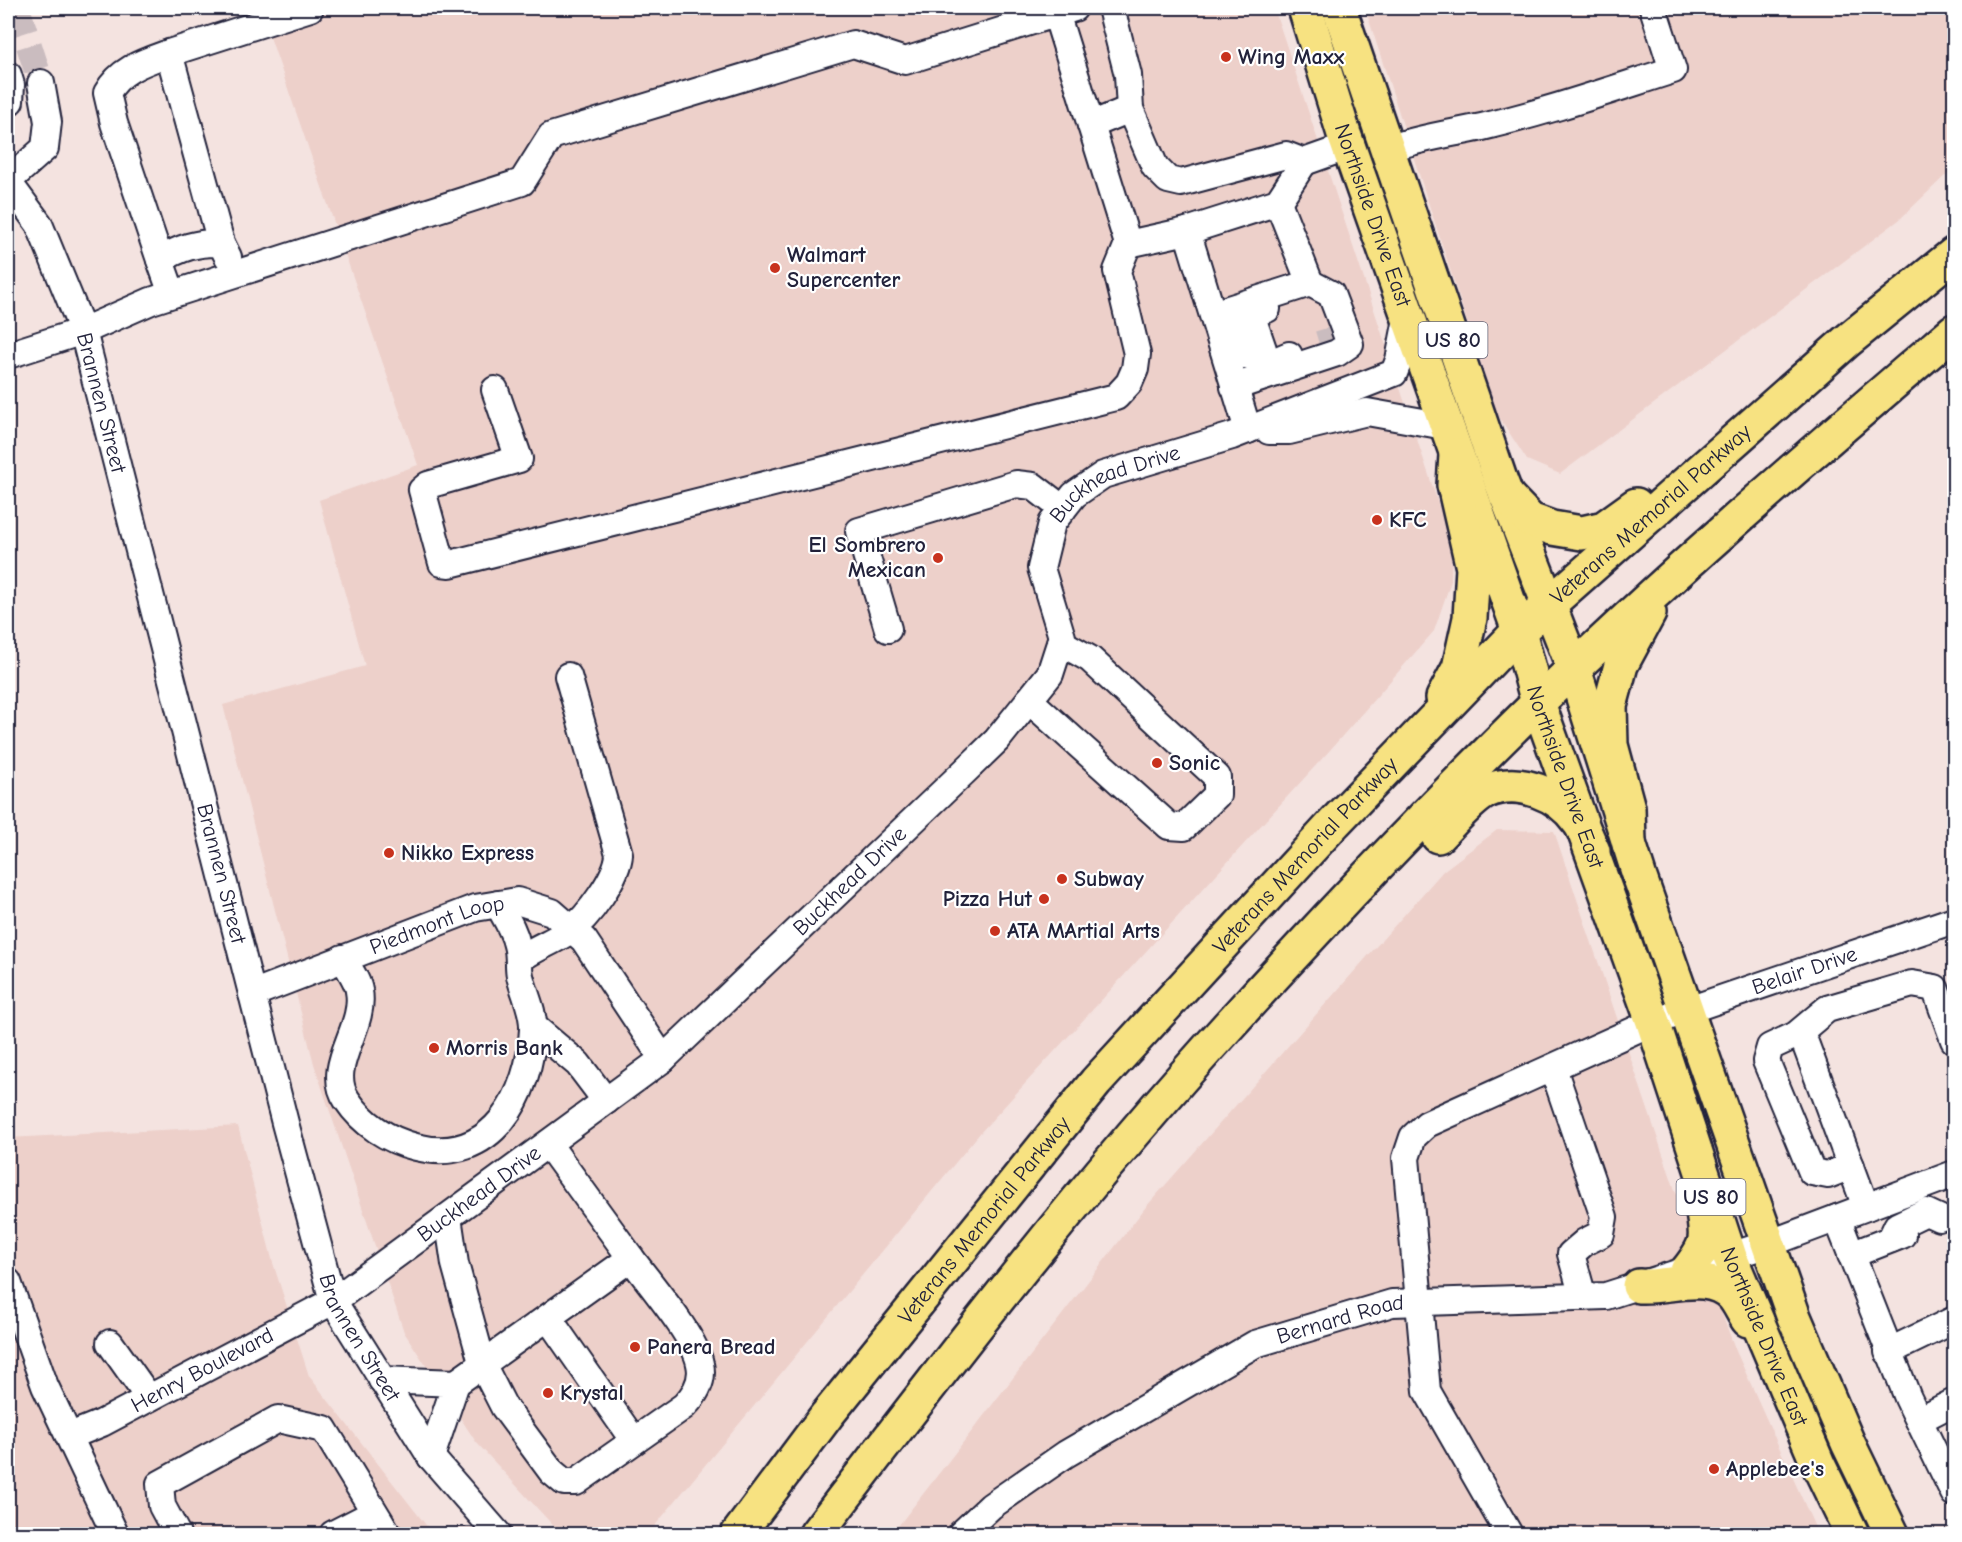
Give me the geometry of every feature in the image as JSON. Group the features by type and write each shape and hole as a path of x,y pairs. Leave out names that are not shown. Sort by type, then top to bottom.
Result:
{"main road":[{"name":"Northside Drive East","path":"1305,8 1349,147 1519,631 1539,702 1653,1022 1730,1257 1818,1464 1852,1534"},
{"name":"Northside Drive East","path":"1339,8 1506,495 1547,606 1574,669 1629,844 1794,1317 1848,1443 1892,1534"},
{"name":"Veterans Memorial Parkway","path":"738,1534 827,1415 1096,1082 1335,822 1519,631 1847,341 1954,254"},
{"path":"1506,495 1530,520 1552,528 1582,533 1604,528 1623,516 1724,426 1900,284 1928,275"},
{"path":"816,1534 930,1384 1093,1181 1230,1024 1539,702 1778,482 1954,331"},
{"path":"1428,725 1459,668 1470,618 1473,568 1455,485 1451,440"},
{"path":"1629,844 1628,808 1611,745 1610,706 1621,665 1667,584"},
{"path":"1230,1024 1358,916 1423,850 1486,792 1509,787 1532,788 1556,799 1579,821 1593,851"},
{"path":"1676,1089 1675,1120 1699,1190 1707,1235 1705,1248 1687,1271"},
{"path":"1639,1286 1658,1287 1703,1280 1732,1295 1750,1324 1768,1345"}],"street":[{"path":"172,294 114,123 107,93 114,81 135,65 310,8"},
{"path":"1111,8 1128,75 1130,109 1155,167 1168,180 1181,183 1286,155 1304,162"},
{"path":"1388,149 1409,141 1482,127 1571,103 1673,70 1653,8"},
{"path":"8,355 82,331 172,294 522,183 550,136 853,44 905,61 1065,10 1091,125 1128,244 1117,271 1137,354 1135,369 1129,383 1116,397 450,564 442,562 422,490 428,485 519,459 495,390"},
{"path":"169,53 221,243 230,260 232,275"},
{"path":"8,75 11,85 8,103"},
{"path":"8,181 45,148 48,122 41,84"},
{"path":"1091,125 1130,109"},
{"path":"1128,244 1187,231 1278,202 1304,162 1349,147"},
{"name":"Brannen Street","path":"8,181 39,224 82,331 333,1302 431,1457 498,1534"},
{"path":"1278,202 1303,285"},
{"path":"1187,231 1248,430"},
{"path":"160,260 175,251 200,242 221,243"},
{"path":"1234,387 1337,353 1350,344 1332,339 1270,363 1244,355 1237,328 1243,316 1286,304 1303,285"},
{"path":"1213,314 1303,285 1331,294 1332,339"},
{"name":"Buckhead Drive","path":"333,1302 663,1059 997,740 1050,674 1062,638 1041,568 1052,523 1074,495 1103,475 1248,430 1394,373 1399,360 1408,314"},
{"name":"Buckhead Drive","path":"1248,430 1289,431 1367,412 1451,440"},
{"path":"888,629 859,531 1016,484 1033,486 1063,509"},
{"path":"1029,700 1169,826 1184,827 1217,795 1217,777 1090,659 1060,642"},
{"path":"520,959 571,930 609,885 618,867 619,854 568,676"},
{"name":"Piedmont Loop","path":"252,994 475,908 517,901 552,912 584,940 663,1059"},
{"path":"343,958 359,991 357,1018 338,1081 345,1098 361,1118 396,1142 436,1152 470,1146 497,1126 513,1107 528,1065 534,1027 520,974 520,959 514,932 498,904"},
{"name":"Belair Drive","path":"1509,1534 1427,1391 1406,1158 1413,1137 1427,1124 1653,1022 1954,920"},
{"path":"1851,1166 1828,1175 1812,1172 1766,1061 1770,1047 1801,1032 1827,1009 1912,984 1935,988 1954,1040"},
{"path":"534,1027 578,1064 606,1101"},
{"path":"1801,1032 1866,1208"},
{"path":"1553,1068 1604,1217 1601,1234 1585,1242 1571,1254 1583,1297"},
{"path":"448,1217 455,1264 483,1366 504,1407 552,1473 564,1482 576,1482 695,1394 701,1365 693,1345 548,1144"},
{"name":"Bernard Road","path":"961,1534 991,1506 1066,1454 1255,1344 1392,1303 1606,1296 1768,1244 1954,1174"},
{"path":"1851,1255 1896,1237 1897,1226 1926,1212 1941,1218"},
{"path":"1837,1218 1888,1352 1919,1420 1949,1466 1954,1493"},
{"path":"414,1242 455,1264"},
{"path":"382,1380 456,1383 549,1319 631,1258"},
{"path":"8,1282 45,1386 115,1534"},
{"name":"Henry Boulevard","path":"70,1436 102,1423 333,1302"},
{"path":"549,1319 634,1441"},
{"path":"1888,1352 1954,1320"},
{"path":"110,1343 149,1398"},
{"path":"431,1457 456,1383"},
{"path":"1919,1420 1954,1402"},
{"path":"177,1534 162,1506 160,1484 278,1419 324,1429 381,1524 333,1534"}],"shaded area":[{"path":"260,8 1274,8 1452,545 1451,581 1434,631 1330,750 980,1133 648,1534 561,1534 476,1442 404,1332 314,1064 223,705 365,666 319,500 418,465"},
{"path":"1365,8 1954,8 1954,167 1899,220 1560,474 1527,460 1497,414"},
{"path":"1497,830 1554,831 1675,1190 1736,1351 1818,1534 892,1534 1145,1208 1443,871"},
{"path":"238,1126 273,1263 309,1376 433,1534 8,1534 8,1138"}],"tunnel":[{"path":"17,8 41,83"},
{"path":"1319,344 1332,340"}],"place":[{"name":"Wing Maxx","path":"1226,57"},
{"name":"Walmart Supercenter","path":"775,268"},
{"name":"KFC","path":"1377,520"},
{"name":"El Sombrero Mexican","path":"938,558"},
{"name":"Sonic","path":"1157,763"},
{"name":"Nikko Express","path":"389,853"},
{"name":"Subway","path":"1062,879"},
{"name":"Pizza Hut","path":"1044,899"},
{"name":"ATA MArtial Arts","path":"995,931"},
{"name":"Morris Bank","path":"434,1048"},
{"name":"Panera Bread","path":"635,1347"},
{"name":"Krystal","path":"548,1393"},
{"name":"Applebee's","path":"1714,1469"}]}
